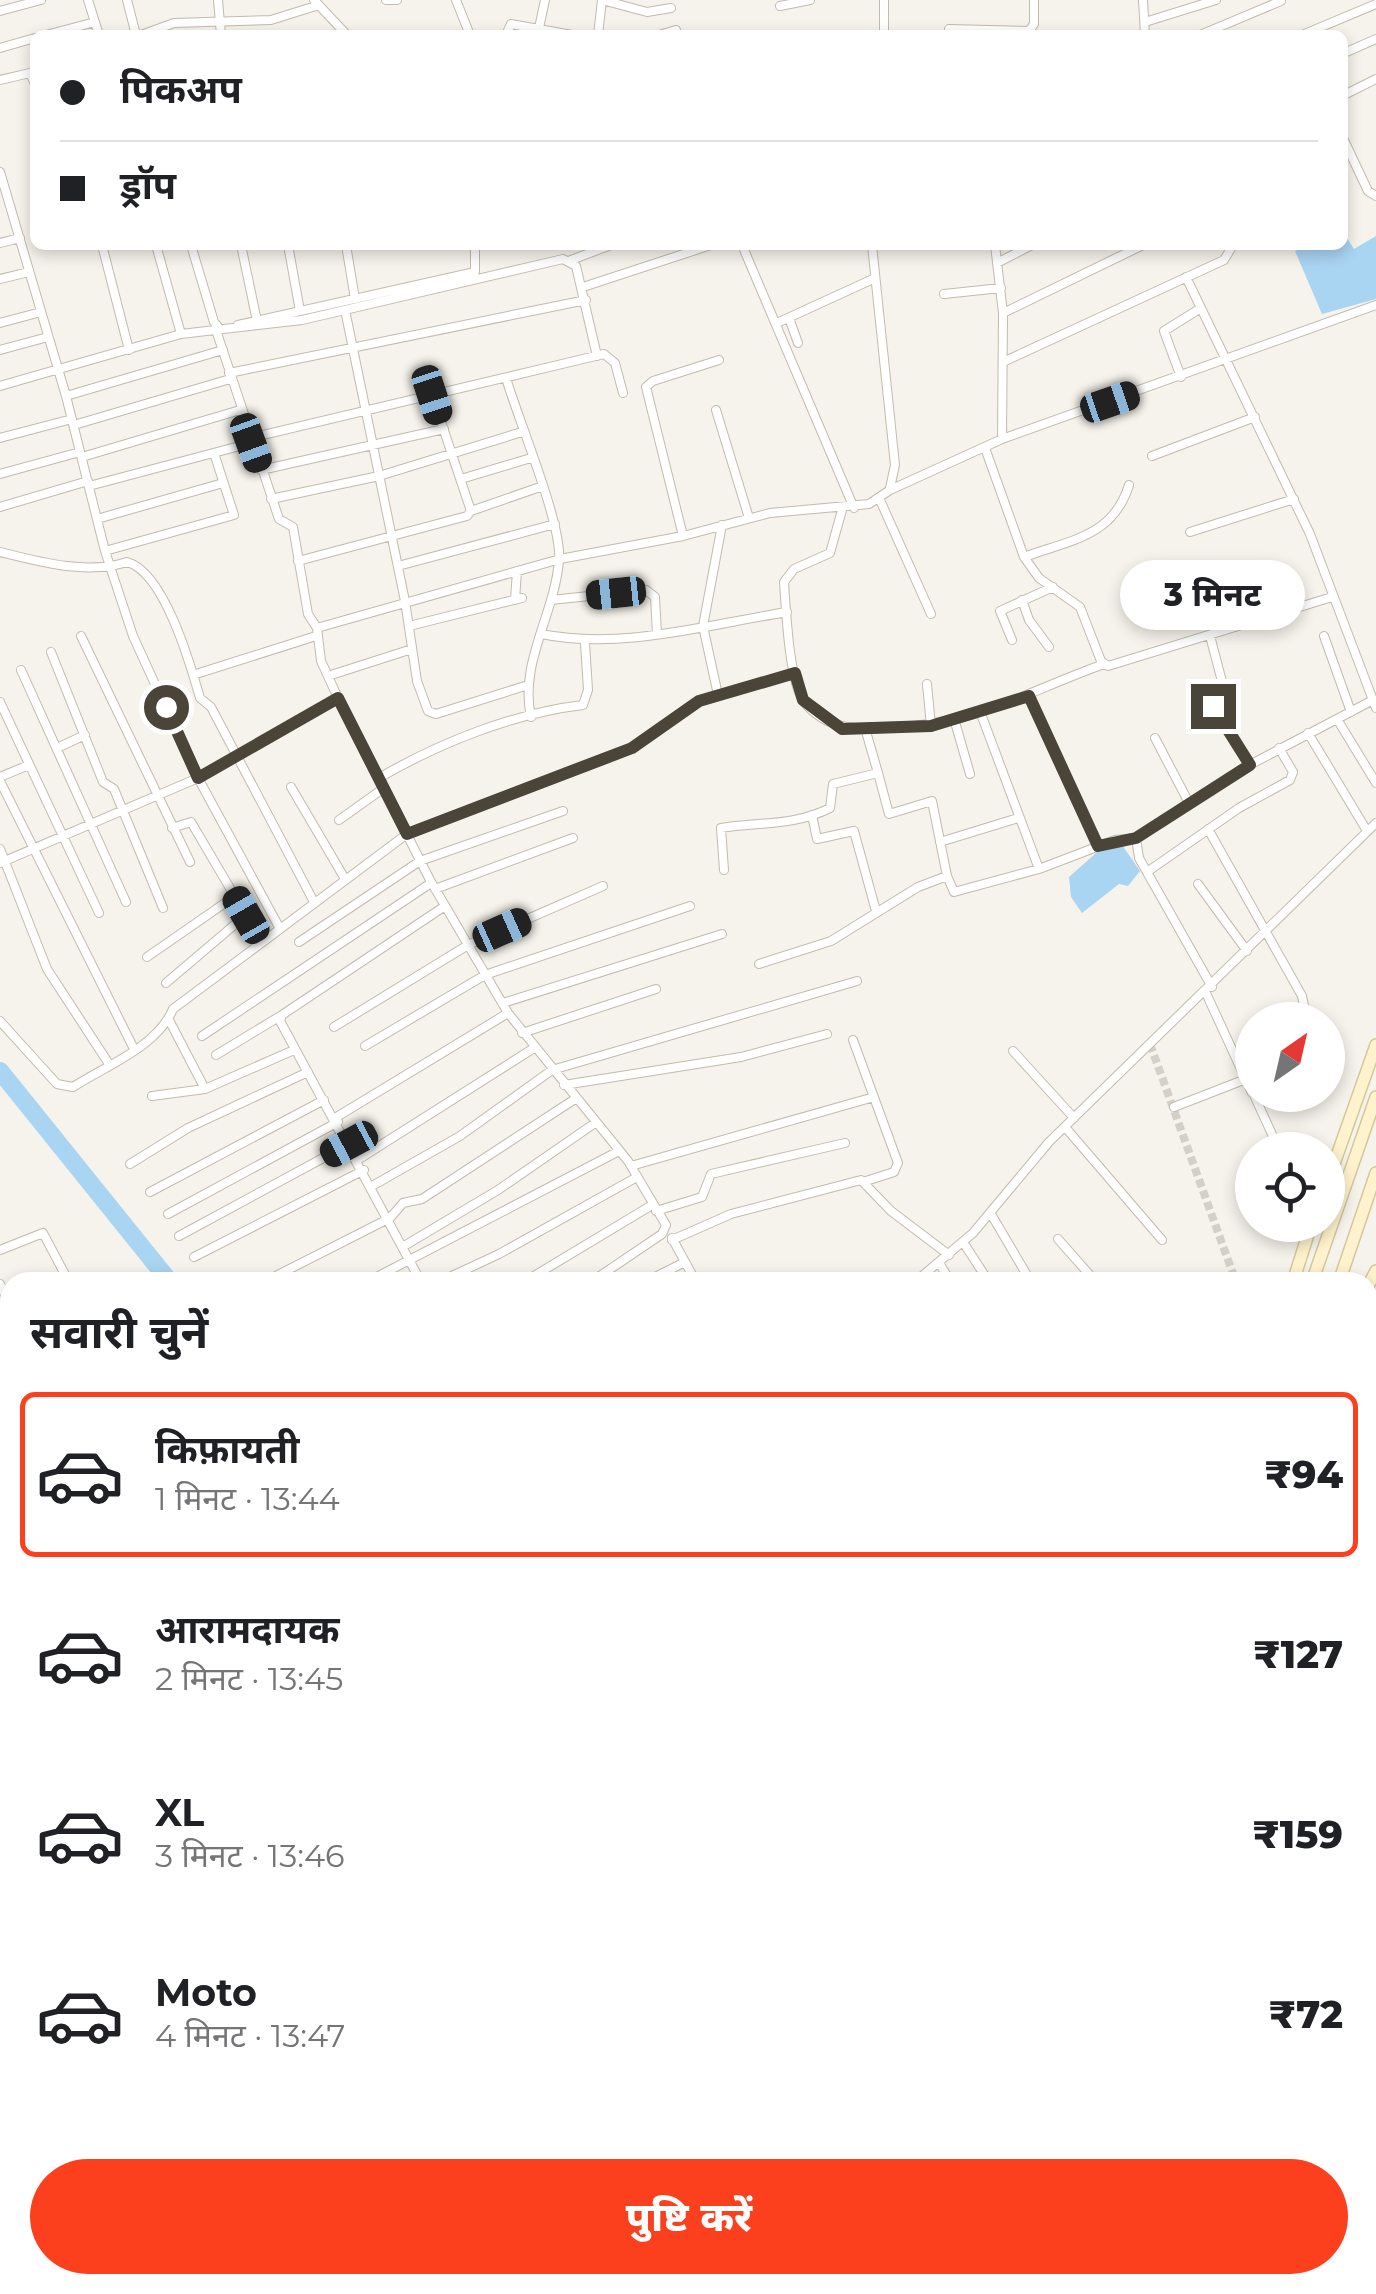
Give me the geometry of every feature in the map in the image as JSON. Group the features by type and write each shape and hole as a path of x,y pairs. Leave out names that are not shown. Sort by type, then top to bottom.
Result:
{"main road":[{"path":"1344,1132 1376,1045"},
{"path":"1315,1272 1376,1097"},
{"path":"1342,1272 1376,1173"},
{"path":"1295,1272 1305,1242"}],"street":[{"path":"0,11 40,0"},
{"path":"88,0 97,30"},
{"path":"127,0 137,30"},
{"path":"218,0 220,30"},
{"path":"386,0 397,0"},
{"path":"456,0 468,30"},
{"path":"540,28 545,0"},
{"path":"599,30 602,0 647,12 672,8"},
{"path":"780,6 810,0"},
{"path":"884,0 884,30"},
{"path":"1031,30 1034,0"},
{"path":"1143,0 1145,30"},
{"path":"1145,22 1216,0"},
{"path":"154,30 174,23 271,20 317,2 342,30"},
{"path":"1212,30 1281,2"},
{"path":"1314,30 1376,4"},
{"path":"65,30 95,22"},
{"path":"508,30 510,24 549,30"},
{"path":"0,48 30,39"},
{"path":"1348,51 1376,39"},
{"path":"0,80 30,74"},
{"path":"1348,93 1376,79"},
{"path":"1348,148 1368,190 1376,196"},
{"path":"0,172 66,396 105,550 133,636 198,778 279,927"},
{"path":"0,217 13,214"},
{"path":"0,243 20,238"},
{"path":"103,250 129,350"},
{"path":"157,250 180,334"},
{"path":"193,250 217,328 475,272 475,250"},
{"path":"242,250 257,321"},
{"path":"289,250 300,311"},
{"path":"347,250 355,299"},
{"path":"0,386 180,334 206,329 217,333 345,310 571,260 598,250"},
{"path":"583,287 696,250"},
{"path":"744,250 854,508"},
{"path":"872,250 895,465 890,490"},
{"path":"995,250 1002,312 1002,440"},
{"path":"996,263 1022,250"},
{"path":"1002,312 1132,250"},
{"path":"1003,362 1229,256 1231,250"},
{"path":"571,260 583,287 597,356"},
{"path":"0,279 30,272"},
{"path":"865,728 889,814 932,802 954,892 1039,868 1098,846 1136,838 1279,748 1350,712 1375,704 1294,499 1186,277"},
{"path":"777,323 873,279"},
{"path":"944,294 1000,288"},
{"path":"0,438 73,422 230,376 586,300"},
{"path":"193,674 405,601 560,559 683,536 749,518 806,508 842,510 880,500 890,490 1002,440 1376,306"},
{"path":"1182,377 1164,330 1201,308"},
{"path":"345,310 421,695 431,714 525,686"},
{"path":"0,323 41,312"},
{"path":"789,318 798,343"},
{"path":"217,333 279,519 293,527 308,614 338,698 433,886 485,975 522,1033 632,1166 690,1272"},
{"path":"0,350 48,337"},
{"path":"66,396 222,350"},
{"path":"0,508 214,453 250,440 597,356 608,355 614,360 623,393"},
{"path":"683,536 646,387 653,381 719,360"},
{"path":"506,378 555,524 560,559 525,686 531,717"},
{"path":"432,395 471,511"},
{"path":"0,474 240,410"},
{"path":"716,410 749,518"},
{"path":"1152,456 1255,416"},
{"path":"261,470 444,430"},
{"path":"272,499 379,476 522,432"},
{"path":"985,448 1024,557 1038,578 1080,606 1104,664"},
{"path":"105,550 234,515 214,453"},
{"path":"460,480 531,458"},
{"path":"97,519 223,483"},
{"path":"1024,557 1106,525 1121,508 1129,485"},
{"path":"298,562 460,519 471,511 540,487"},
{"path":"1190,532 1294,499"},
{"path":"880,500 931,614"},
{"path":"842,510 830,553 786,577 795,673 808,706 838,729 955,722 1104,664 1122,664 1332,597"},
{"path":"398,566 555,524"},
{"path":"718,695 703,626 722,524"},
{"path":"0,552 83,567 110,567 127,562 147,573 160,592 200,698 211,706 314,902"},
{"path":"409,626 519,599 518,571"},
{"path":"1012,640 999,614 1054,587"},
{"path":"551,600 646,590 656,597 657,634"},
{"path":"1022,600 1029,620 1049,647"},
{"path":"541,634 585,643 787,612"},
{"path":"81,636 156,799 190,862"},
{"path":"1210,636 1224,690"},
{"path":"1324,636 1350,712"},
{"path":"379,778 440,747 586,702 585,643"},
{"path":"328,676 412,648"},
{"path":"52,652 103,782 114,789 163,908"},
{"path":"21,670 94,823 126,902"},
{"path":"0,1021 65,1088 163,1031 173,1008 407,834 632,748 684,709 795,673"},
{"path":"927,684 931,726"},
{"path":"1029,696 1098,846"},
{"path":"3,862 156,799 338,698"},
{"path":"0,702 99,913"},
{"path":"1213,706 1250,765"},
{"path":"981,714 1039,868"},
{"path":"1337,718 1376,783"},
{"path":"955,722 970,774"},
{"path":"1308,733 1367,831"},
{"path":"57,748 85,735"},
{"path":"1155,738 1189,804"},
{"path":"1148,872 1208,829 1290,780 1292,772 1279,748"},
{"path":"29,764 0,779 134,1049"},
{"path":"724,870 721,828 780,824 812,816 830,808 833,784 878,773"},
{"path":"290,787 345,879"},
{"path":"340,820 384,788"},
{"path":"299,942 420,860 562,811"},
{"path":"812,816 817,839 854,830 876,911"},
{"path":"940,842 1018,818"},
{"path":"172,828 191,822 261,941"},
{"path":"928,1272 991,1214 1064,1127 1209,990 1376,822"},
{"path":"1208,829 1303,1002"},
{"path":"202,1036 433,886 574,838"},
{"path":"1136,838 1135,849 1209,990 1235,1053"},
{"path":"0,849 47,969 110,1064"},
{"path":"759,964 831,941 876,911 948,876"},
{"path":"1198,884 1247,951"},
{"path":"334,1027 468,945 603,886"},
{"path":"147,957 235,896"},
{"path":"216,1055 445,906"},
{"path":"365,1046 485,975 690,906"},
{"path":"166,983 246,915"},
{"path":"503,1003 722,934"},
{"path":"372,1186 460,1136 552,1070 857,981"},
{"path":"522,1033 656,989"},
{"path":"168,1214 336,1120 508,1012"},
{"path":"282,1015 281,1027 358,1159 417,1272"},
{"path":"169,1020 205,1089"},
{"path":"564,1086 741,1057 828,1034"},
{"path":"672,1240 731,1214 894,1172 898,1163 853,1040"},
{"path":"358,1159 534,1048"},
{"path":"152,1096 205,1089 294,1050"},
{"path":"1013,1050 1074,1118"},
{"path":"130,1164 188,1128 308,1072"},
{"path":"1174,1107 1235,1083"},
{"path":"632,1166 874,1097"},
{"path":"150,1192 324,1100"},
{"path":"284,1272 390,1218 398,1206 422,1200 575,1100"},
{"path":"404,1246 498,1190 595,1124"},
{"path":"1064,1127 1162,1240"},
{"path":"542,1272 654,1208 702,1197 711,1174 845,1143"},
{"path":"179,1236 349,1144"},
{"path":"387,1272 619,1151"},
{"path":"194,1257 364,1170"},
{"path":"460,1272 637,1177"},
{"path":"866,1181 891,1211 949,1255"},
{"path":"991,1214 1025,1272"},
{"path":"606,1272 667,1230"},
{"path":"0,1250 43,1233 63,1272"},
{"path":"1058,1239 1087,1272"},
{"path":"963,1242 982,1272"},
{"path":"670,1272 685,1262"},
{"path":"939,1264 944,1272"}],"water":[{"path":"1376,236 1376,299 1322,314 1295,251 1348,250 1348,240 1354,249"},
{"path":"1120,842 1140,871 1128,886 1119,884 1082,913 1071,897 1069,877 1095,854 1098,845"}],"waterway":[{"path":"0,1071 162,1272"}],"tunnel":[{"path":"1150,1044 1232,1272"}],"route":[{"path":"166,707 198,778 338,698 407,834 584,770 632,748 699,701 795,673 798,690 808,706 842,729 920,727 960,721 1029,696 1098,846 1120,838 1136,838 1250,765 1213,706"}]}
